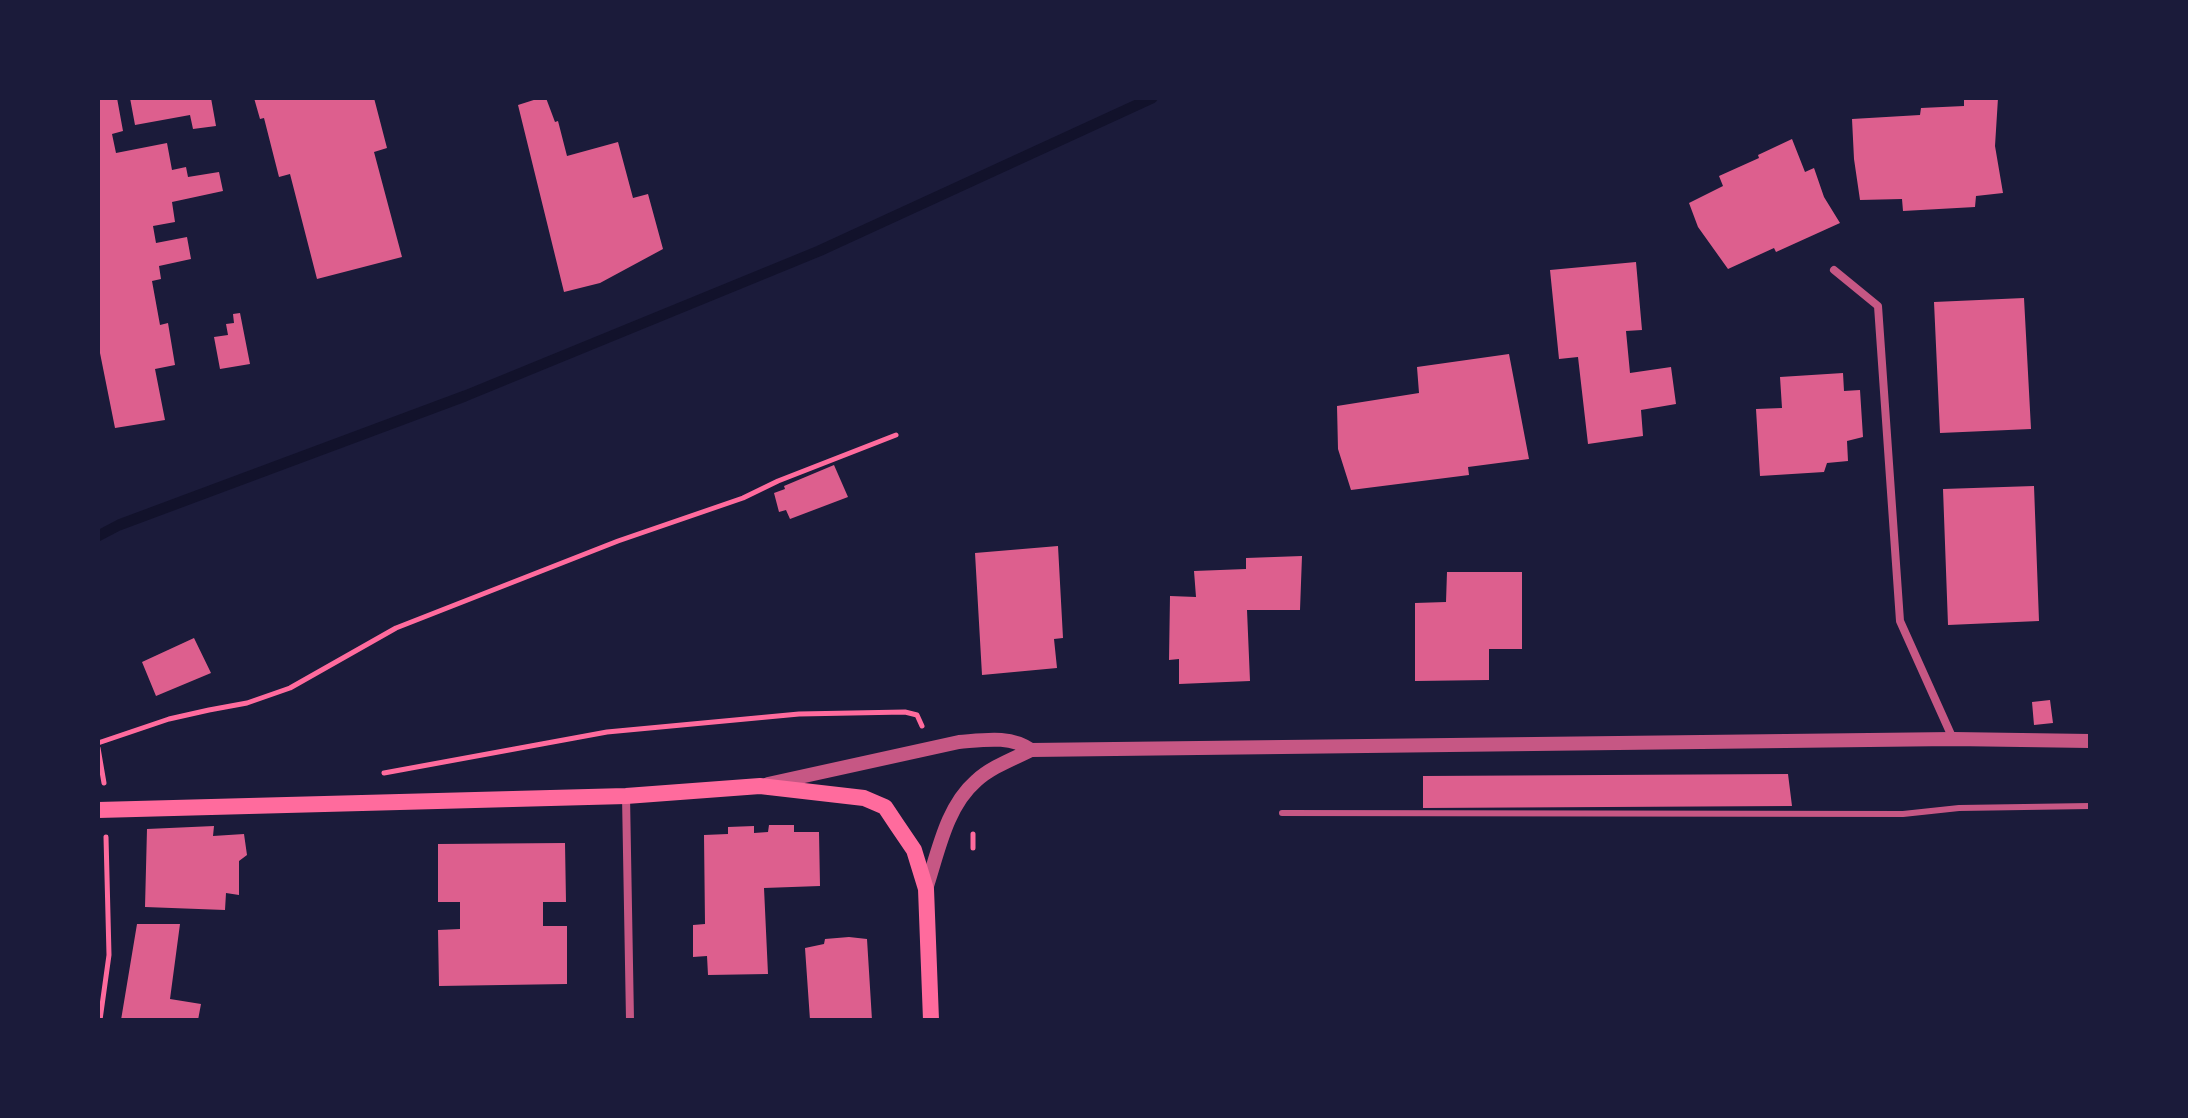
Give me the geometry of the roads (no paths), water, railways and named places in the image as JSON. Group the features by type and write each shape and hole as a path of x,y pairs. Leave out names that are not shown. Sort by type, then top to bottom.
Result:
{"main road":[{"path":"101,809 626,796 760,786 864,798 885,807 914,850 926,889 931,1020"}],"street":[{"path":"1834,270 1878,306 1900,621 1953,739"},
{"path":"926,889 950,818 963,796 976,781 1031,750 1953,739 2090,741"},
{"path":"760,786 959,742 1010,740 1022,743 1031,750"},
{"path":"626,796 630,1020"}],"lane":[{"path":"1282,813 1903,814 1959,808 2090,806"}],"waterway":[{"path":"98,536 119,525 465,396 819,251 1152,98"}]}
